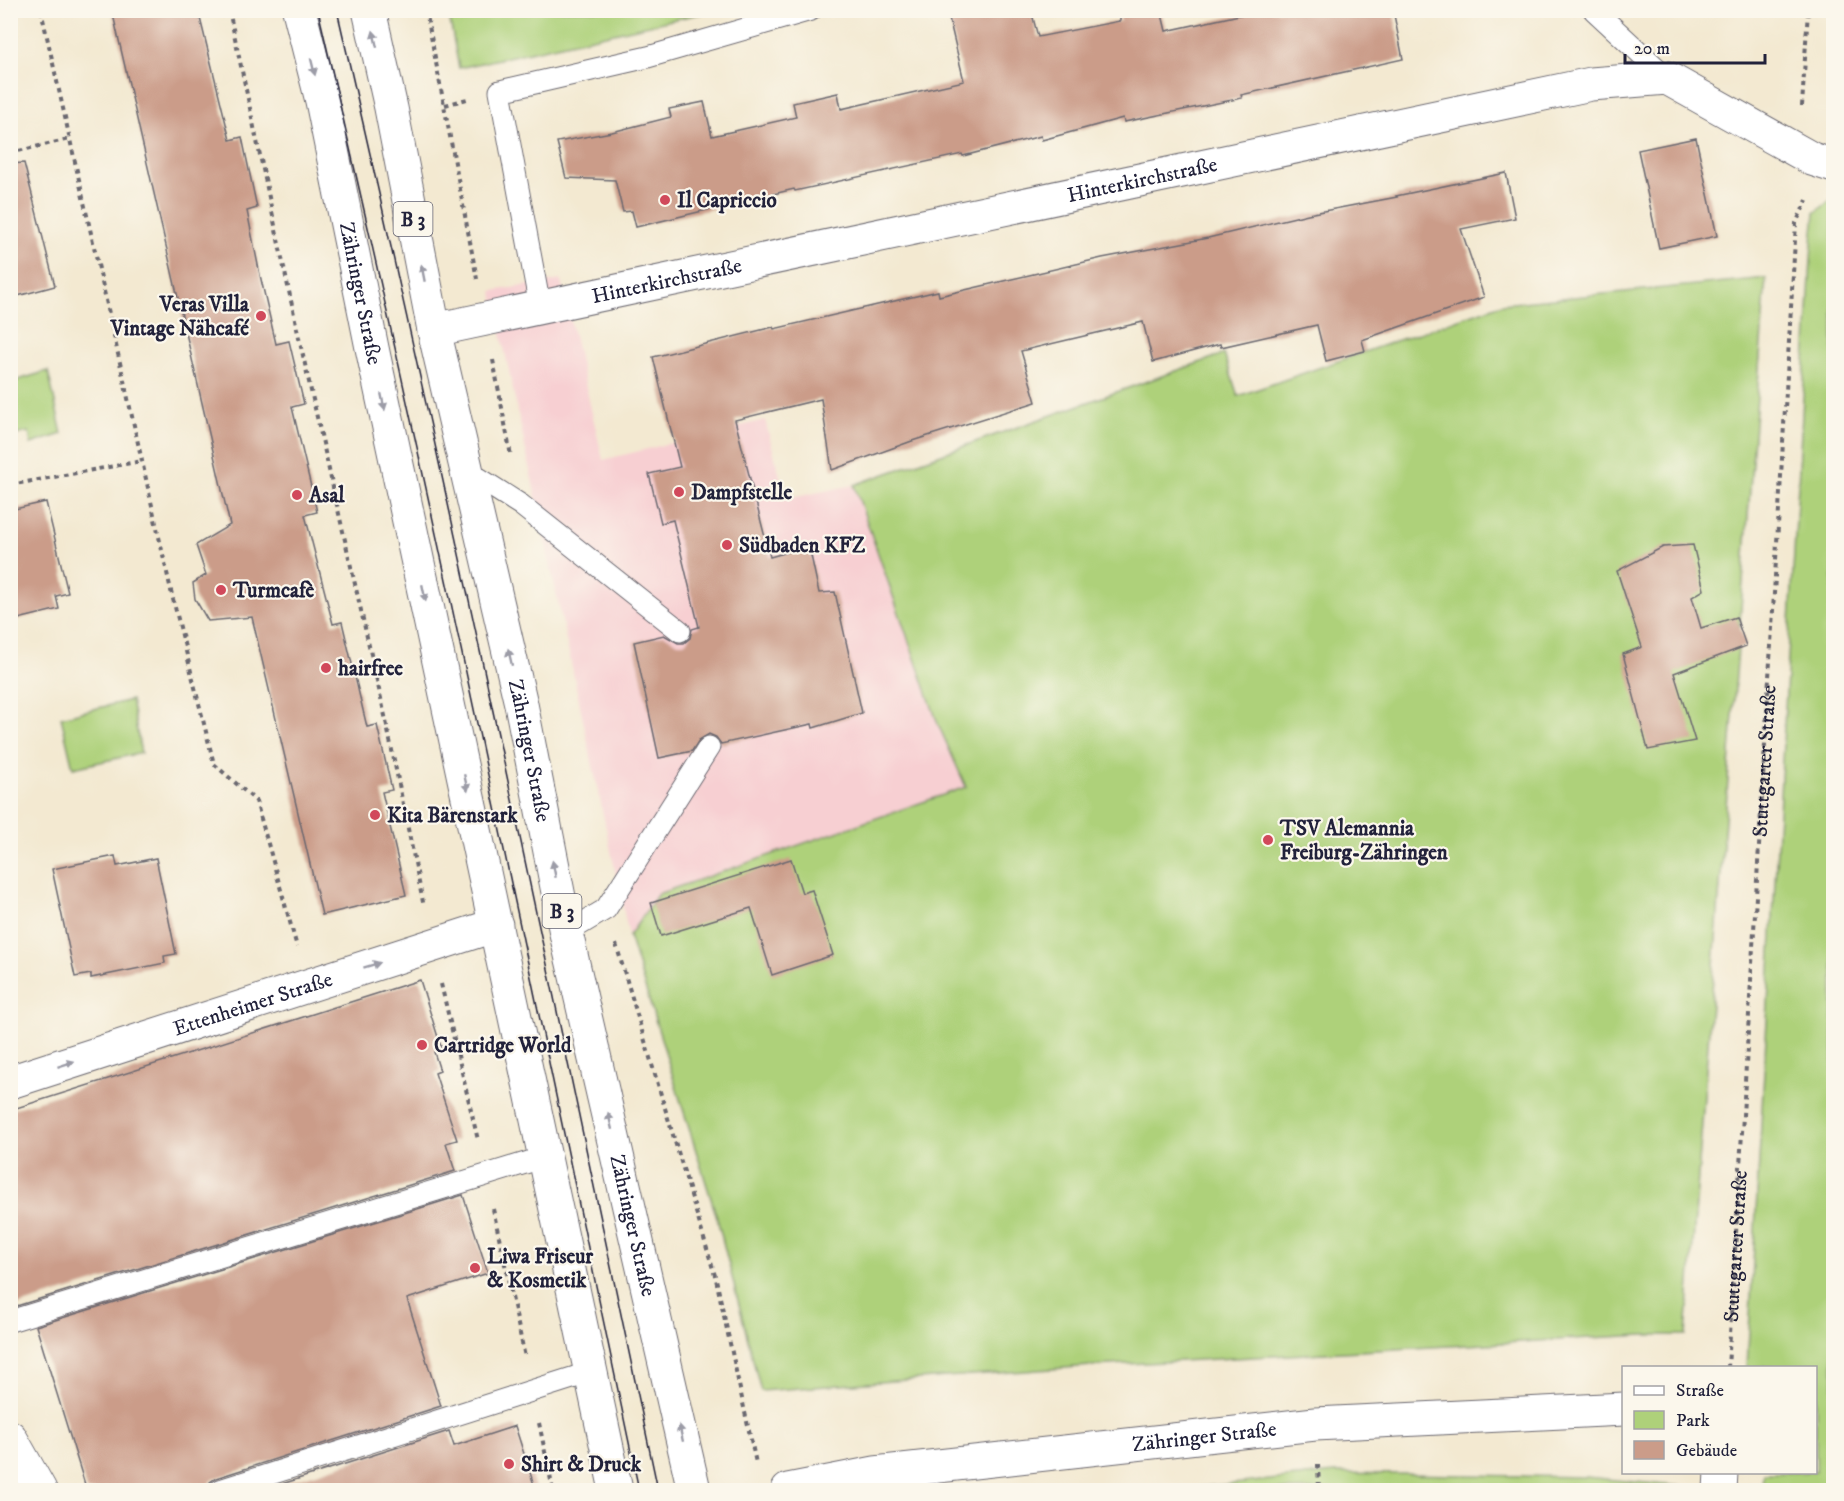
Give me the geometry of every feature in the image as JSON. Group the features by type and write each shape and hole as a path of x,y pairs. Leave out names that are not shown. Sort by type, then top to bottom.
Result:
{"main road":[{"name":"Zähringer Straße","path":"299,10 322,101 372,348 616,1491"},
{"name":"Zähringer Straße","path":"369,10 391,108 434,330 521,704 566,933 694,1491"},
{"name":"Hinterkirchstraße","path":"434,330 1591,84 1667,78"},
{"path":"1667,78 1818,160"},
{"name":"Ettenheimer Straße","path":"10,1082 496,925"},
{"name":"Zähringer Straße","path":"788,1491 875,1473 1315,1424 1622,1409"},
{"path":"10,1437 40,1491"},
{"path":"1720,1491 1721,1474"}],"lane":[{"path":"540,307 500,91 648,57 811,10"},
{"path":"1594,10 1667,78"},
{"path":"466,470 521,505 680,631"},
{"path":"566,933 606,909 709,747"},
{"path":"10,1321 545,1156"},
{"path":"220,1491 591,1372"}],"path":[{"path":"41,10 172,595 214,764 256,801 307,985"},
{"path":"229,10 297,327 385,716 432,946 486,1173 554,1491"},
{"path":"426,10 521,505"},
{"name":"Stuttgarter Straße","path":"1728,1366 1796,223 1818,160 1808,10"},
{"path":"10,153 69,139"},
{"path":"10,485 142,461"},
{"path":"606,909 716,1279 757,1467"}],"shaded area":[{"path":"561,280 603,460 765,420 786,499 854,485 938,724 967,787 658,894 629,936 492,291"}],"green space":[{"path":"448,10 712,10 712,11 459,68"},
{"path":"1833,198 1833,1490 1762,1490 1763,1474 1817,1474 1817,1366 1747,1366 1815,213"},
{"name":"TSV Alemannia Freiburg-Zähringen","path":"1766,278 1686,1335 1644,1335 1091,1366 761,1391 717,1218 629,936 658,894 966,787 938,724 854,485 1224,354 1238,396 1502,304"},
{"path":"48,371 62,434 31,444 29,432 11,436 11,382"},
{"path":"131,700 141,753 73,768 61,717"},
{"path":"1335,1473 1586,1477 1696,1488 1696,1490 1176,1490"}],"building":[{"path":"112,10 198,10 230,140 242,137 257,208 247,211 276,344 289,341 304,404 292,407 317,512 305,515 333,624 342,622 367,727 377,725 392,790 382,792 406,895 322,915 252,617 208,621 195,599 193,583 206,575 196,545 230,525"},
{"path":"979,10 1031,10 1038,37 1120,21 1120,10 1161,10 1166,31 1262,10 1393,10 1403,59 1241,95 1242,98 1124,122 1123,118 1042,140 1041,136 963,156 962,154 795,191 794,189 636,227 632,211 623,212 615,180 566,178 557,142 612,132 671,117 669,109 704,102 712,136 796,117 793,103 838,93 841,109 964,81 949,18"},
{"path":"1696,138 1717,236 1659,248 1638,150"},
{"path":"24,163 55,286 10,298 10,164"},
{"path":"1506,173 1515,218 1461,229 1484,297 1362,340 1365,351 1326,361 1317,325 1221,347 1220,344 1153,362 1143,322 1021,351 1036,402 912,441 832,470 821,399 735,420 770,557 809,546 819,593 835,592 862,713 813,728 812,724 721,744 716,737 709,734 699,740 692,751 659,758 634,642 664,635 678,643 684,643 690,638 692,629 699,627 673,520 661,523 649,474 680,467 653,357 773,327 774,329 938,291 939,296 1102,258 1208,238 1308,214"},
{"path":"46,502 68,593 56,596 59,609 10,621 10,510"},
{"path":"1693,545 1704,590 1692,597 1701,628 1736,617 1746,646 1674,673 1695,741 1648,750 1623,654 1642,647 1617,571 1663,547"},
{"path":"115,856 117,866 156,858 176,954 164,956 165,963 91,978 91,974 75,977 52,869"},
{"path":"791,859 802,893 812,890 833,955 772,975 751,908 661,936 651,903"},
{"path":"420,980 442,1050 434,1052 440,1071 435,1073 457,1140 446,1143 455,1171 10,1308 10,1110"},
{"path":"463,1195 488,1273 407,1299 441,1406 216,1478 210,1482 208,1491 87,1491 36,1326"},
{"path":"515,1426 536,1491 260,1491 449,1431 454,1446"}],"tram line":[{"path":"318,10 443,565 639,1490"},
{"path":"337,10 461,565 658,1490"}],"place":[{"name":"Il Capriccio","path":"665,200"},
{"name":"Veras Villa Vintage Nähcafé","path":"261,316"},
{"name":"Dampfstelle","path":"679,492"},
{"name":"Asal","path":"297,495"},
{"name":"Südbaden KFZ","path":"727,545"},
{"name":"Turmcafè","path":"221,590"},
{"name":"hairfree","path":"326,668"},
{"name":"Kita Bärenstark","path":"375,815"},
{"name":"TSV Alemannia Freiburg-Zähringen","path":"1268,840"},
{"name":"Cartridge World","path":"422,1045"},
{"name":"Liwa Friseur & Kosmetik","path":"475,1268"},
{"name":"Shirt & Druck","path":"509,1464"}]}
